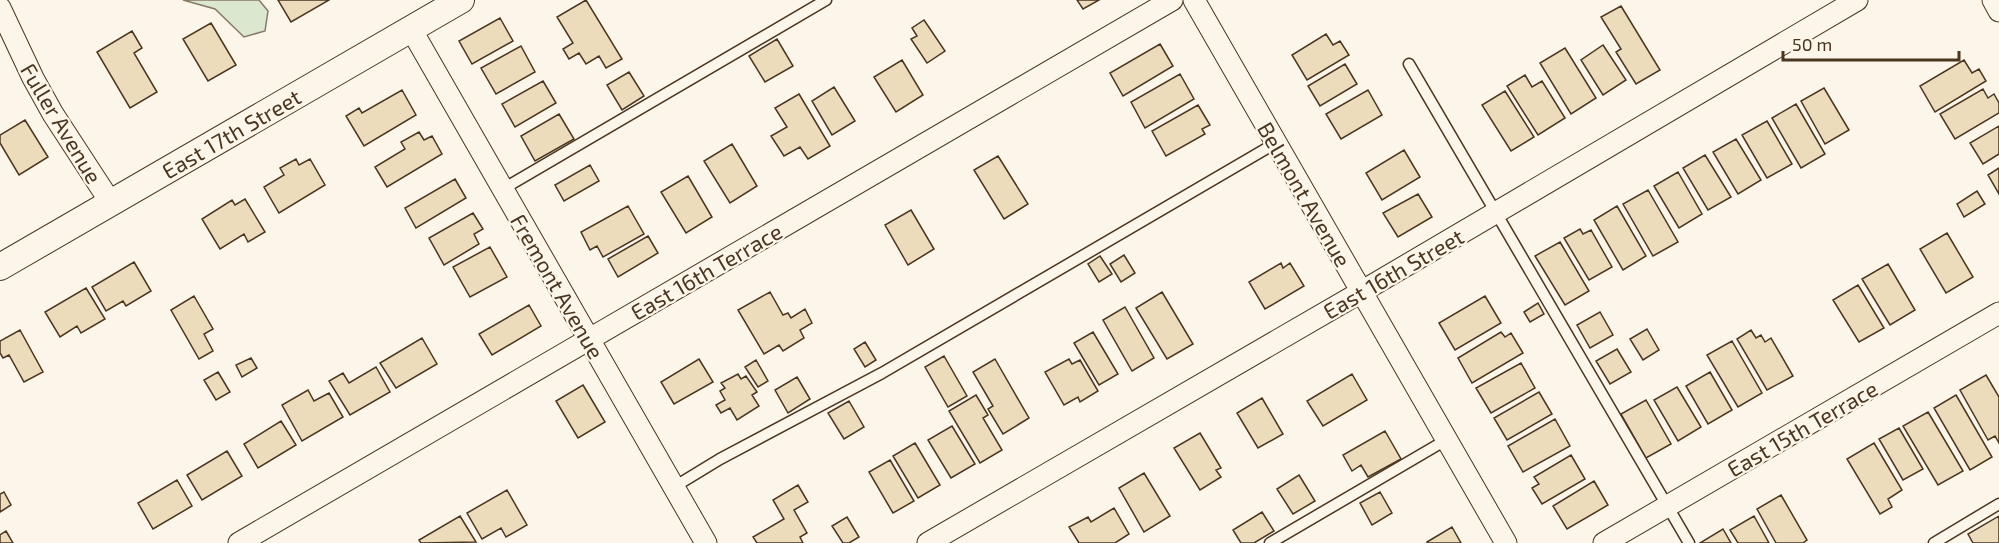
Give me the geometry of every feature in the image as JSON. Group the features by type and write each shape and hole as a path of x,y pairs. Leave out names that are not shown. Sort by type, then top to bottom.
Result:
{"street":[{"name":"East 17th Street","path":"0,267 461,0"},
{"name":"East 16th Terrace","path":"239,543 1172,0"},
{"name":"Belmont Avenue","path":"1194,0 1506,543"},
{"name":"East 16th Street","path":"928,543 1361,292 1857,0"},
{"path":"1993,0 1999,10"},
{"name":"Fuller Avenue","path":"0,8 48,105 111,203"},
{"name":"Fremont Avenue","path":"411,29 706,543"},
{"name":"East 15th Terrace","path":"1604,543 1999,313"}],"lane":[{"path":"503,189 826,0"},
{"path":"1409,64 1689,543"},
{"path":"674,487 720,459 882,373 1276,143"},
{"path":"1270,543 1446,440"},
{"path":"1934,543 1999,504"}],"green space":[{"path":"183,0 259,0 268,11 265,31 244,37 215,9"}],"building":[{"path":"278,0 329,0 291,22"},
{"path":"586,0 622,59 606,68 599,56 586,64 579,53 569,59 563,49 573,43 557,17"},
{"path":"1077,0 1099,0 1083,9"},
{"path":"1621,6 1660,70 1636,84 1616,52 1621,49 1601,17"},
{"path":"500,18 513,41 472,64 459,41"},
{"path":"924,20 945,51 927,63 911,39 917,36 912,28"},
{"path":"211,23 236,65 208,81 183,39"},
{"path":"132,31 142,48 134,53 157,92 130,108 97,52"},
{"path":"1326,34 1333,45 1340,41 1349,55 1307,80 1292,55"},
{"path":"777,39 793,66 765,82 749,56"},
{"path":"1160,44 1173,66 1123,96 1110,73"},
{"path":"1603,45 1626,80 1603,95 1581,60"},
{"path":"521,46 535,72 496,94 481,68"},
{"path":"1565,48 1596,98 1571,114 1540,63"},
{"path":"902,60 923,95 896,112 874,77"},
{"path":"1964,60 1972,73 1979,69 1986,81 1935,112 1920,86"},
{"path":"1345,64 1357,84 1320,106 1308,86"},
{"path":"629,72 644,96 622,110 607,85"},
{"path":"1180,74 1194,99 1145,128 1131,102"},
{"path":"1525,75 1532,87 1542,81 1565,118 1538,135 1507,86"},
{"path":"543,81 556,103 515,127 502,104"},
{"path":"834,87 855,121 832,135 812,101"},
{"path":"1824,88 1849,130 1825,144 1801,101"},
{"path":"1983,89 1988,98 1994,94 1999,103 1999,113 1955,139 1940,114"},
{"path":"402,90 416,115 364,146 346,116 359,108 362,113"},
{"path":"1368,90 1382,115 1341,139 1326,114"},
{"path":"1505,91 1534,137 1511,151 1482,105"},
{"path":"799,94 830,146 808,159 800,147 784,156 771,136 787,127 775,108"},
{"path":"1796,104 1825,154 1801,168 1772,118"},
{"path":"1198,105 1210,125 1202,129 1205,134 1166,156 1152,131"},
{"path":"559,114 574,139 535,161 521,136"},
{"path":"25,120 48,157 19,175 0,143 0,135"},
{"path":"1767,121 1792,164 1767,178 1742,135"},
{"path":"1999,126 1999,154 1983,164 1970,143"},
{"path":"419,132 424,140 432,136 442,154 387,187 375,167 405,149 401,142"},
{"path":"1736,139 1761,180 1738,194 1713,152"},
{"path":"732,144 757,186 730,203 704,161"},
{"path":"1404,150 1420,177 1382,200 1366,173"},
{"path":"1705,155 1731,197 1708,210 1683,168"},
{"path":"998,156 1028,204 1004,219 974,170"},
{"path":"296,159 299,165 310,159 325,185 279,213 264,187 284,175 280,168"},
{"path":"590,165 599,181 564,201 555,185"},
{"path":"1999,168 1999,194 1988,175"},
{"path":"1678,172 1702,214 1679,228 1654,186"},
{"path":"688,176 712,217 686,233 661,192"},
{"path":"455,179 466,198 416,228 405,208"},
{"path":"1648,190 1678,242 1653,256 1623,204"},
{"path":"1977,191 1985,204 1964,217 1957,204"},
{"path":"1418,194 1432,217 1398,237 1383,213"},
{"path":"245,199 265,232 248,242 244,234 220,249 202,219 232,200 235,205"},
{"path":"628,206 644,234 603,257 597,246 590,250 581,232"},
{"path":"1617,206 1646,256 1623,270 1594,220"},
{"path":"911,210 934,249 908,265 885,225"},
{"path":"473,213 483,229 474,234 479,244 444,265 429,238"},
{"path":"1580,229 1583,234 1591,230 1612,267 1589,280 1564,238"},
{"path":"1947,233 1973,277 1946,293 1920,249"},
{"path":"648,236 658,253 618,277 608,259"},
{"path":"1560,242 1589,291 1565,305 1535,256"},
{"path":"490,247 507,277 470,297 453,267"},
{"path":"1124,255 1135,273 1121,282 1110,264"},
{"path":"1100,256 1112,274 1099,282 1088,264"},
{"path":"134,262 151,291 126,306 123,301 106,311 92,287"},
{"path":"1281,263 1283,268 1290,263 1304,286 1265,309 1249,282"},
{"path":"1888,264 1915,310 1890,325 1862,279"},
{"path":"1858,285 1884,328 1859,342 1833,300"},
{"path":"86,288 105,319 81,333 77,326 60,337 45,312"},
{"path":"770,292 783,315 788,313 791,318 805,309 812,323 800,330 804,338 783,351 779,345 764,354 738,310"},
{"path":"1162,292 1193,344 1167,359 1136,308"},
{"path":"194,296 213,329 204,334 213,351 199,359 171,310"},
{"path":"1485,296 1501,323 1455,350 1439,323"},
{"path":"1538,303 1544,314 1530,322 1524,312"},
{"path":"529,305 541,326 492,355 479,334"},
{"path":"1125,307 1154,358 1132,371 1103,320"},
{"path":"1600,312 1613,335 1590,348 1577,325"},
{"path":"1647,329 1659,350 1643,360 1630,339"},
{"path":"20,330 43,372 24,382 9,355 3,358 0,353 0,341"},
{"path":"1751,330 1756,338 1761,335 1765,342 1771,338 1793,376 1767,390 1737,339"},
{"path":"1093,332 1118,374 1099,385 1074,343"},
{"path":"1501,332 1505,337 1511,333 1523,353 1472,383 1458,358"},
{"path":"422,338 437,364 396,388 380,363"},
{"path":"1732,341 1762,393 1738,407 1707,355"},
{"path":"865,342 876,360 865,367 854,349"},
{"path":"1617,349 1631,372 1610,384 1596,361"},
{"path":"944,356 967,396 948,407 925,367"},
{"path":"251,358 257,368 242,377 236,365"},
{"path":"699,359 713,382 674,404 661,382"},
{"path":"995,359 1029,418 1003,434 988,409 993,406 973,372"},
{"path":"1069,359 1072,364 1080,360 1098,391 1080,402 1078,397 1064,405 1045,372"},
{"path":"756,360 768,381 758,387 745,367"},
{"path":"1521,363 1535,388 1491,413 1476,388"},
{"path":"376,367 390,392 350,415 329,381 343,373 349,383"},
{"path":"218,372 230,392 216,400 204,380"},
{"path":"1710,372 1732,410 1708,424 1686,386"},
{"path":"738,374 741,379 746,376 757,392 752,395 759,406 737,420 730,408 721,413 716,405 725,400 720,391 725,388 721,383"},
{"path":"1352,374 1367,400 1323,426 1307,401"},
{"path":"1986,375 1999,397 1999,443 1995,436 1988,440 1960,390"},
{"path":"797,377 810,399 788,413 775,390"},
{"path":"583,385 605,422 578,438 556,401"},
{"path":"1677,387 1701,427 1678,441 1654,400"},
{"path":"308,390 314,401 329,393 343,417 302,441 282,405"},
{"path":"1539,392 1552,414 1507,440 1494,418"},
{"path":"976,395 988,415 983,418 1002,450 980,463 949,411"},
{"path":"1956,395 1992,457 1970,470 1934,408"},
{"path":"1262,398 1283,434 1258,448 1237,413"},
{"path":"1646,400 1671,444 1646,458 1621,414"},
{"path":"849,401 864,427 844,439 828,413"},
{"path":"1928,412 1963,471 1938,485 1903,426"},
{"path":"1555,419 1570,446 1523,472 1508,446"},
{"path":"281,421 296,445 258,468 244,444"},
{"path":"952,426 975,464 951,478 928,440"},
{"path":"1899,428 1923,469 1903,480 1879,439"},
{"path":"1385,431 1401,459 1368,477 1361,465 1352,471 1343,455"},
{"path":"1200,433 1221,468 1216,470 1221,477 1200,490 1174,448"},
{"path":"915,443 940,485 918,498 893,456"},
{"path":"1874,443 1902,490 1888,499 1892,507 1880,514 1847,459"},
{"path":"227,451 242,476 202,500 187,475"},
{"path":"1571,455 1585,479 1542,504 1532,488 1539,484 1534,477"},
{"path":"890,460 914,501 893,513 869,472"},
{"path":"1144,473 1170,516 1144,532 1119,488"},
{"path":"1299,475 1315,501 1293,514 1277,489"},
{"path":"177,480 192,506 153,529 138,503"},
{"path":"1594,481 1608,505 1567,529 1553,506"},
{"path":"798,485 808,502 794,510 807,533 800,537 803,543 757,543 753,537 784,519 773,500"},
{"path":"507,490 527,525 506,537 501,528 482,539 467,513"},
{"path":"4,492 11,505 0,512 0,494"},
{"path":"1380,492 1392,513 1372,525 1360,503"},
{"path":"1781,495 1807,540 1803,543 1776,543 1757,509"},
{"path":"1114,508 1129,534 1115,543 1079,543 1069,527 1088,517 1091,522"},
{"path":"1262,512 1274,531 1254,543 1241,543 1233,530"},
{"path":"460,516 476,542 421,543 419,540"},
{"path":"1754,516 1769,543 1738,543 1730,530"},
{"path":"1999,516 1999,543 1973,543 1968,534"},
{"path":"847,517 859,537 849,543 843,543 832,526"},
{"path":"1452,527 1461,543 1427,543 1427,542"},
{"path":"1723,529 1731,543 1700,543"},
{"path":"6,531 13,543 0,543 0,535"}]}
